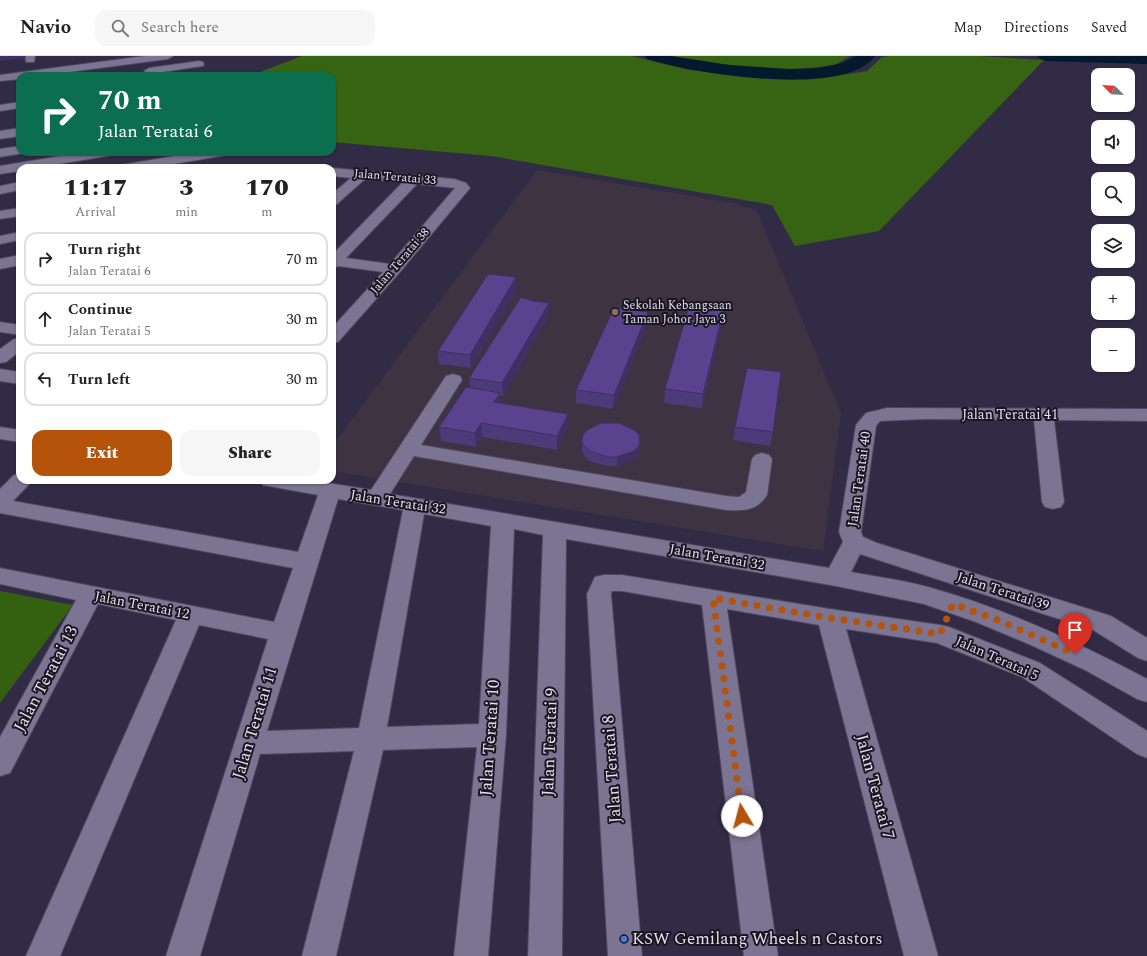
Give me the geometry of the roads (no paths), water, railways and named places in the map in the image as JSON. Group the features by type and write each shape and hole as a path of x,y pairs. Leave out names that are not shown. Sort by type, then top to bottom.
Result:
{"street":[{"path":"60,72 168,56"},
{"path":"28,59 43,58"},
{"path":"140,72 199,63"},
{"path":"0,78 16,77"},
{"path":"0,106 16,104"},
{"path":"0,135 16,133"},
{"path":"0,153 16,151"},
{"path":"32,164 74,156"},
{"path":"150,164 198,156"},
{"path":"0,170 16,167"},
{"name":"Jalan Teratai 33","path":"336,172 459,184"},
{"path":"336,198 363,174"},
{"path":"336,259 414,179"},
{"name":"Jalan Teratai 38","path":"336,334 394,269 463,188 459,184"},
{"path":"0,190 16,187"},
{"path":"0,215 16,213"},
{"path":"0,240 16,237"},
{"path":"0,264 16,261"},
{"path":"336,262 394,269"},
{"path":"0,327 16,329"},
{"path":"0,358 16,346"},
{"path":"0,375 16,377"},
{"path":"376,499 453,380"},
{"name":"Jalan Teratai 41","path":"872,417 887,414 924,413 1147,414"},
{"path":"1043,414 1053,502"},
{"name":"Jalan Teratai 40","path":"854,542 850,532 866,425 872,417"},
{"path":"0,432 16,435"},
{"path":"409,449 474,458 718,502 744,504 756,496 762,458"},
{"path":"0,501 18,484"},
{"name":"Jalan Teratai 32","path":"295,484 836,578 926,596 998,620 1088,659 1147,691"},
{"name":"Jalan Teratai 11","path":"183,956 283,633 330,490"},
{"path":"319,956 371,739 415,505"},
{"path":"0,506 306,562"},
{"name":"Jalan Teratai 10","path":"471,956 492,735 503,519"},
{"name":"Jalan Teratai 9","path":"545,956 555,529"},
{"path":"836,578 854,542"},
{"name":"Jalan Teratai 39","path":"854,542 1102,623 1147,651"},
{"name":"Jalan Teratai 12","path":"0,576 283,633"},
{"name":"Jalan Teratai 5","path":"604,583 622,583 830,618 940,634 1031,670 1147,746"},
{"name":"Jalan Teratai 8","path":"604,583 599,594 625,956"},
{"name":"Jalan Teratai 13","path":"0,764 91,594"},
{"path":"713,598 761,956"},
{"path":"940,634 953,604"},
{"path":"43,956 191,614"},
{"name":"Jalan Teratai 7","path":"830,618 921,956"},
{"path":"249,743 492,735"}],"waterway":[{"path":"653,56 710,68 759,73 789,74 834,71 851,66 867,56"},
{"path":"1046,56 1147,59"}],"place":[{"name":"Sekolah Kebangsaan Taman Johor Jaya 3","path":"615,312"},
{"name":"KSW Gemilang Wheels n Castors","path":"624,939"}]}
